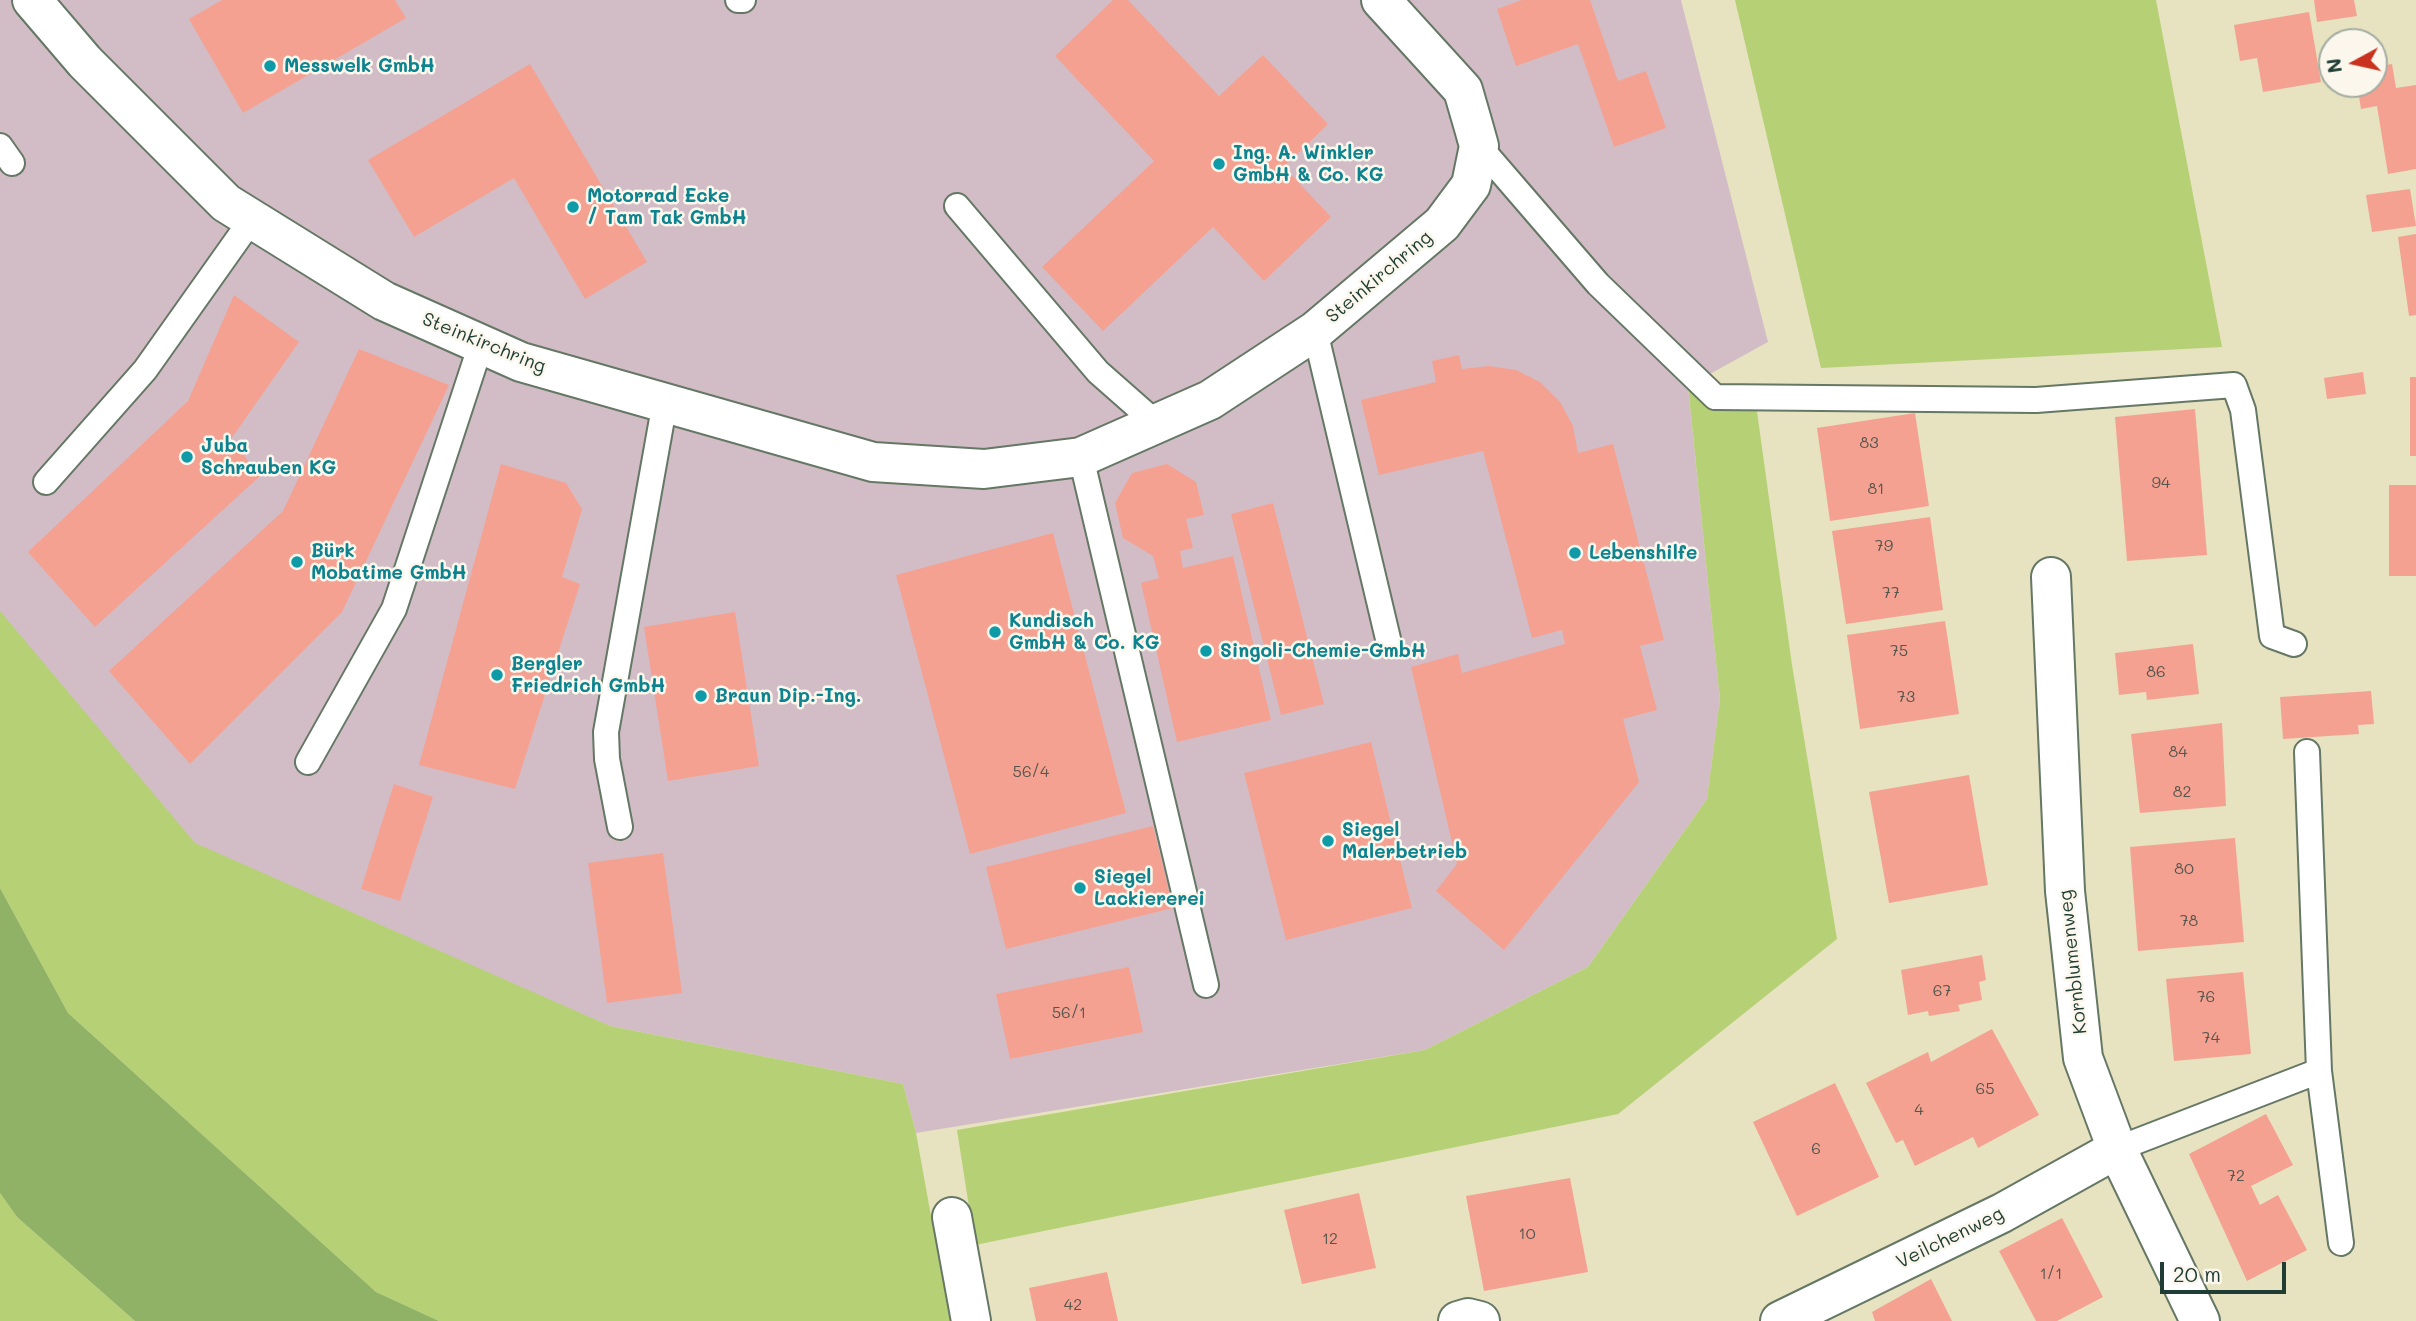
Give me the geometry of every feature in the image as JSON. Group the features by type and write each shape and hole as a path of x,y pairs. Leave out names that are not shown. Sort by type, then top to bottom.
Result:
{"street":[{"name":"Steinkirchring","path":"32,0 85,62 226,204 384,301 521,362 873,462 984,469 1081,457 1210,400 1315,331 1442,224 1471,185 1479,146 1463,90 1381,0"},
{"name":"Kornblumenweg","path":"2051,578 2066,891 2083,1058 2118,1149 2200,1321"},
{"name":"Veilchenweg","path":"1784,1320 2002,1213 2118,1149"},
{"path":"951,1217 971,1321"},
{"path":"1458,1321 1468,1318 1480,1321"}],"lane":[{"path":"738,0 743,0"},
{"path":"1479,146 1598,284 1715,397 2036,400 2234,385 2243,410 2272,636 2294,644"},
{"path":"957,206 1098,372 1157,424"},
{"path":"46,482 145,370 252,219"},
{"path":"1315,331 1389,643"},
{"path":"308,762 394,609 481,344"},
{"path":"620,827 607,759 606,732 665,402"},
{"path":"1081,457 1206,985"},
{"path":"2307,752 2319,1071 2341,1244"},
{"path":"2118,1149 2319,1071"}],"shaded area":[{"path":"0,0 1681,0 1768,342 1688,386 1720,700 1707,799 1588,967 1425,1050 916,1133 903,1084 610,1026 182,847 0,614"}],"green space":[{"path":"1735,0 2156,0 2222,347 1821,368"},
{"path":"1688,385 1754,390 1792,665 1837,939 1618,1114 975,1245 957,1130 1425,1050 1588,967 1707,799 1720,700"},
{"path":"0,611 195,843 610,1026 903,1084 916,1133 950,1321 439,1321 376,1292 68,1013 0,888"},
{"path":"0,888 68,1013 376,1292 439,1321 135,1321 17,1217 0,1193"},
{"path":"0,1193 17,1217 135,1321 0,1321"}],"building":[{"name":"Messwelk GmbH","path":"222,0 395,0 406,18 243,113 189,19"},
{"name":"Ing. A. Winkler GmbH & Co. KG","path":"1113,0 1128,0 1219,96 1263,55 1328,124 1284,167 1331,217 1264,281 1213,227 1103,331 1042,267 1154,161 1055,56"},
{"path":"1522,0 1590,0 1618,81 1646,71 1666,128 1614,147 1578,44 1516,66 1497,9"},
{"path":"2314,0 2354,0 2357,16 2317,22"},
{"path":"2309,12 2318,64 2318,83 2263,92 2257,58 2240,61 2234,25"},
{"name":"Motorrad Ecke / Tam Tak GmbH","path":"530,64 647,262 585,299 514,178 414,237 368,160"},
{"path":"2392,64 2396,88 2416,85 2416,169 2388,174 2377,106 2361,109 2359,98 2388,98 2388,65"},
{"path":"2410,189 2416,226 2372,232 2366,195"},
{"path":"2416,234 2416,315 2409,316 2398,237"},
{"name":"Juba Schrauben KG","path":"234,295 299,342 231,439 260,476 95,627 28,552 188,401"},
{"name":"Bürk Mobatime GmbH","path":"359,349 449,385 342,612 190,764 109,671 283,511"},
{"path":"1459,355 1462,369 1489,366 1516,370 1540,382 1560,402 1573,426 1578,453 1613,444 1664,640 1640,646 1657,710 1623,719 1639,782 1504,950 1436,891 1457,864 1411,667 1458,654 1462,673 1565,644 1562,630 1532,638 1483,451 1379,475 1361,400 1436,382 1432,361"},
{"path":"2363,372 2366,394 2327,399 2324,378"},
{"path":"2410,377 2416,377 2416,456 2410,456"},
{"path":"2195,409 2207,555 2127,561 2115,417"},
{"path":"1915,413 1929,506 1830,521 1817,428"},
{"name":"Bergler Friedrich GmbH","path":"501,464 566,483 582,509 562,577 580,584 515,789 419,765"},
{"name":"Singoli-Chemie-GmbH","path":"1167,464 1196,482 1204,515 1186,519 1193,548 1180,551 1183,568 1233,556 1271,720 1177,742 1141,583 1159,578 1153,556 1123,538 1115,503 1132,473"},
{"path":"2389,485 2416,485 2416,576 2389,576"},
{"path":"1273,503 1324,704 1281,715 1231,514"},
{"path":"1930,517 1943,610 1846,624 1832,531"},
{"path":"1053,533 1126,813 970,854 896,575"},
{"name":"Braun Dip.-Ing.","path":"735,612 759,766 668,781 644,627"},
{"path":"1945,621 1959,714 1860,729 1847,635"},
{"path":"2193,644 2199,694 2147,700 2146,692 2119,695 2115,653"},
{"path":"2371,691 2374,724 2358,725 2359,734 2283,739 2280,697"},
{"path":"2222,723 2226,806 2140,813 2131,734"},
{"name":"Siegel Malerbetrieb","path":"1371,742 1412,908 1286,940 1244,773"},
{"path":"1969,775 1988,885 1889,903 1869,792"},
{"path":"394,784 433,797 400,901 361,889"},
{"name":"Siegel Lackiererei","path":"1153,826 1173,908 1006,949 986,867"},
{"path":"2235,838 2244,942 2138,951 2130,847"},
{"path":"663,853 682,993 607,1003 588,863"},
{"path":"1982,955 1986,980 1979,982 1982,1000 1958,1005 1960,1011 1929,1016 1928,1011 1908,1015 1901,970"},
{"path":"1129,967 1143,1032 1010,1059 996,994"},
{"path":"2243,972 2251,1054 2174,1061 2166,979"},
{"path":"1992,1029 2039,1115 1978,1148 1973,1137 1915,1166 1903,1140 1896,1143 1866,1083 1928,1052 1931,1062"},
{"path":"1835,1083 1879,1177 1797,1216 1753,1122"},
{"path":"2266,1114 2293,1165 2251,1186 2260,1205 2278,1195 2307,1250 2247,1281 2189,1154"},
{"path":"1570,1178 1588,1272 1484,1291 1466,1196"},
{"path":"1359,1193 1376,1268 1302,1284 1284,1210"},
{"path":"2062,1218 2103,1297 2057,1321 2036,1321 1999,1251"},
{"path":"1107,1272 1118,1321 1036,1321 1029,1288"},
{"path":"1931,1279 1952,1321 1875,1321 1872,1312"}],"place":[{"name":"Messwelk GmbH","path":"270,66"},
{"name":"Ing. A. Winkler GmbH & Co. KG","path":"1219,164"},
{"name":"Motorrad Ecke / Tam Tak GmbH","path":"573,207"},
{"name":"Juba Schrauben KG","path":"187,457"},
{"name":"Lebenshilfe","path":"1575,553"},
{"name":"Bürk Mobatime GmbH","path":"297,562"},
{"name":"Kundisch GmbH & Co. KG","path":"995,632"},
{"name":"Singoli-Chemie-GmbH","path":"1206,651"},
{"name":"Bergler Friedrich GmbH","path":"497,675"},
{"name":"Braun Dip.-Ing.","path":"701,696"},
{"name":"Siegel Malerbetrieb","path":"1328,841"},
{"name":"Siegel Lackiererei","path":"1080,888"}]}
